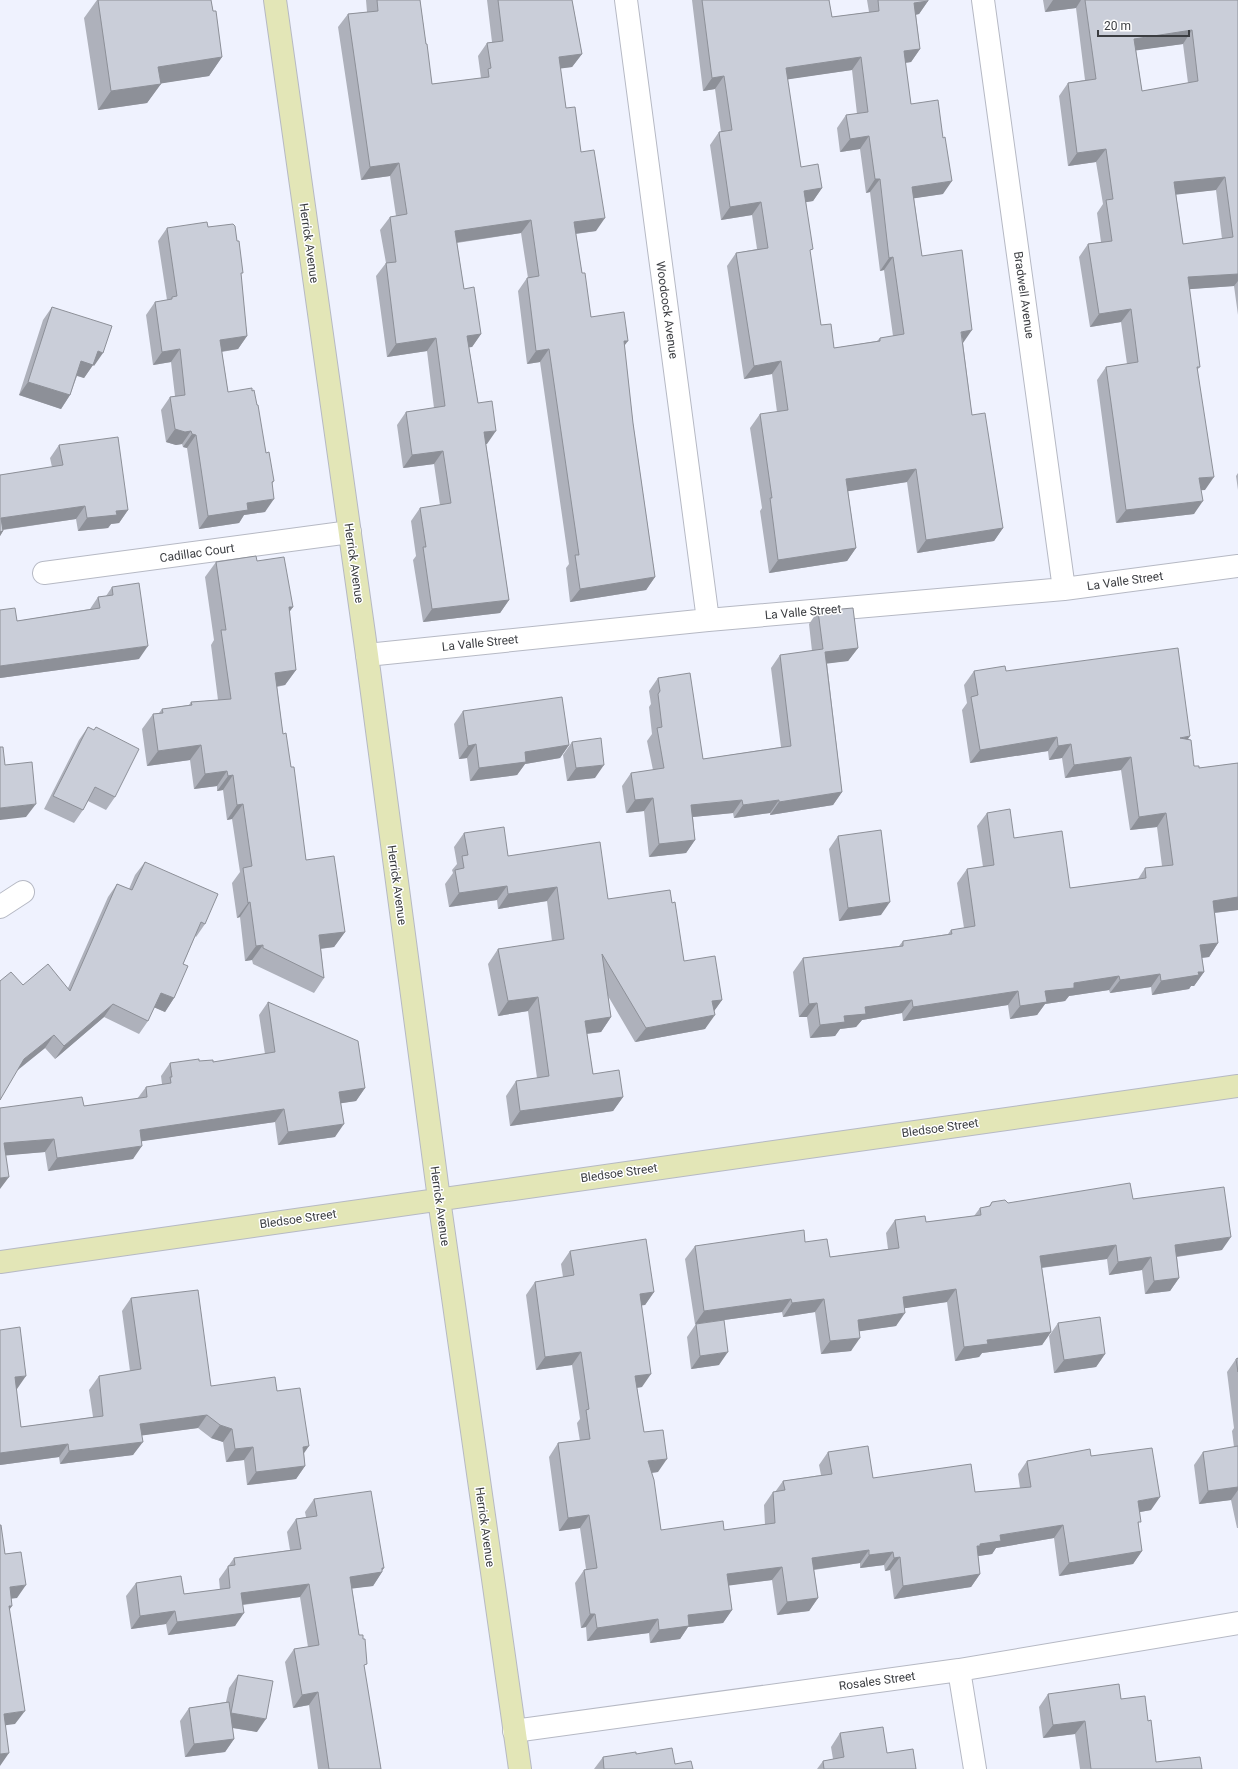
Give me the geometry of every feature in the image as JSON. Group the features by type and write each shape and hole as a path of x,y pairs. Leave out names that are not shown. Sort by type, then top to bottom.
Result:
{"street":[{"name":"Herrick Avenue","path":"275,0 367,655 439,1199 520,1769"},
{"name":"Woodcock Avenue","path":"626,0 708,620"},
{"name":"Bradwell Avenue","path":"983,0 1064,589"},
{"name":"Cadillac Court","path":"44,573 350,532"},
{"name":"La Valle Street","path":"367,655 708,620 1064,589 1238,566"},
{"path":"0,907 23,892"},
{"name":"Bledsoe Street","path":"0,1262 1238,1086"},
{"name":"Rosales Street","path":"514,1731 959,1670 1238,1623"},
{"path":"959,1670 975,1769"}],"building":[{"path":"98,0 211,0 213,11 216,11 222,57 158,67 161,84 111,91"},
{"path":"377,0 420,0 432,84 489,77 488,69 491,68 487,43 503,41 498,0 572,0 582,54 559,57 566,108 575,107 581,152 594,150 605,218 574,222 582,273 585,273 591,317 624,312 628,341 624,341 633,423 655,577 580,589 575,555 579,555 549,349 536,351 527,278 539,276 531,220 455,231 464,289 474,287 481,334 467,336 478,403 492,401 496,431 484,432 509,600 432,609 423,547 426,547 420,508 451,503 443,451 412,455 406,412 445,406 436,338 396,344 386,263 396,262 390,217 407,214 399,163 370,167 348,14 378,11"},
{"path":"702,0 829,0 832,17 879,11 878,0 928,0 914,3 920,49 904,51 911,104 938,100 943,138 945,137 952,181 912,187 922,256 962,250 972,330 961,332 972,415 985,413 1003,528 926,540 916,469 846,479 856,548 778,560 770,498 772,498 760,414 788,410 781,361 754,366 736,253 768,248 761,202 730,207 719,132 732,130 724,76 712,78","holes":["861,57 868,112 846,115 850,139 869,136 875,179 880,179 889,258 893,257 904,334 880,338 880,341 834,348 831,324 821,325 810,250 813,249 804,191 822,188 818,164 801,167 786,68"]},
{"path":"1085,0 1238,0 1238,274 1188,277 1200,367 1197,367 1214,477 1199,478 1203,501 1126,510 1106,367 1138,362 1131,309 1099,314 1088,244 1112,241 1106,200 1113,199 1106,149 1077,153 1068,83 1096,79","holes":["1192,30 1198,81 1142,91 1134,39","1225,177 1233,237 1183,244 1174,182"]},
{"path":"207,222 208,227 233,224 235,226 237,241 239,241 243,273 241,273 247,336 220,340 228,392 252,388 252,391 254,390 266,453 269,452 274,481 272,482 274,499 247,503 248,510 208,516 196,435 192,434 191,431 185,432 175,429 170,397 185,395 180,349 162,352 155,302 172,299 172,297 177,296 167,228"},
{"path":"52,307 112,326 103,353 98,351 93,365 81,361 70,395 28,382"},
{"path":"118,437 128,510 116,511 117,515 87,518 85,506 1,518 3,531 0,532 0,475 63,465 59,445"},
{"path":"256,556 257,561 284,557 293,607 289,607 296,670 275,673 283,734 286,733 291,767 294,767 306,860 334,856 345,932 319,935 324,978 263,948 263,945 256,946 250,902 248,903 243,868 252,866 243,804 237,805 233,775 228,776 227,771 205,774 201,745 158,751 153,714 163,713 162,709 192,705 191,702 231,699 221,630 226,630 216,562"},
{"path":"139,583 148,646 0,666 0,610 15,608 17,621 100,608 98,597 113,595 112,587"},
{"path":"853,608 858,648 825,652 842,792 779,802 779,800 743,805 742,800 691,805 695,840 659,844 653,798 635,800 631,773 664,768 657,728 662,727 658,694 660,691 658,678 690,673 703,759 791,746 780,655 823,649 818,611"},
{"path":"1178,648 1190,736 1180,738 1191,740 1194,766 1199,766 1199,768 1238,763 1238,897 1213,901 1218,943 1200,945 1204,972 1198,972 1199,975 1161,981 1160,974 1120,980 1119,976 1074,983 1074,988 1045,991 1047,1002 1020,1006 1018,991 913,1007 912,1000 865,1007 866,1014 844,1016 845,1022 820,1025 817,1003 809,1004 803,958 903,946 903,941 952,934 951,930 975,926 967,869 994,865 987,813 1010,809 1014,838 1062,831 1070,888 1146,878 1145,868 1173,865 1166,813 1139,817 1131,757 1074,765 1071,744 1058,746 1057,737 980,750 971,697 978,695 974,671 1005,666 1006,671"},
{"path":"562,697 569,745 525,752 526,762 479,768 476,744 468,746 463,711"},
{"path":"88,727 94,730 96,727 139,749 115,797 95,787 83,810 53,796"},
{"path":"601,738 604,765 576,768 572,742"},
{"path":"0,747 3,747 5,765 32,762 36,804 0,808"},
{"path":"504,827 508,856 600,842 608,899 670,890 672,903 675,902 684,961 715,956 722,1000 712,1001 715,1015 646,1028 602,954 611,1017 585,1021 593,1074 619,1070 623,1097 520,1111 516,1081 549,1076 538,997 508,1001 498,949 564,939 557,887 508,894 507,886 459,893 455,870 464,868 462,856 468,855 464,833"},
{"path":"881,830 890,902 848,908 838,836"},
{"path":"145,862 218,894 205,924 201,922 183,964 188,966 174,998 161,993 148,1021 113,1004 64,1046 54,1035 24,1059 0,1100 0,981 11,972 23,985 48,964 70,991 117,884 132,890"},
{"path":"268,1002 358,1041 365,1088 339,1092 344,1124 288,1132 284,1109 140,1130 142,1146 57,1158 54,1139 4,1143 9,1177 0,1178 0,1108 82,1097 84,1106 147,1097 146,1087 171,1083 170,1077 172,1077 170,1063 199,1059 199,1061 213,1060 213,1062 275,1052"},
{"path":"1130,1183 1133,1199 1224,1187 1231,1237 1175,1245 1179,1278 1154,1281 1151,1257 1118,1262 1116,1245 1040,1256 1051,1332 987,1340 988,1344 964,1347 956,1289 903,1297 905,1313 858,1320 860,1338 830,1341 824,1299 792,1303 791,1299 704,1311 695,1246 804,1230 805,1242 827,1239 830,1257 899,1248 895,1220 925,1216 926,1222 981,1215 980,1208 990,1206 992,1202 1005,1200 1008,1203"},
{"path":"646,1239 654,1292 640,1294 651,1374 635,1376 644,1432 663,1430 667,1459 648,1461 654,1480 661,1530 723,1521 724,1530 775,1523 773,1492 785,1490 783,1481 832,1474 828,1452 868,1446 873,1478 971,1464 975,1492 1031,1487 1027,1461 1090,1449 1091,1456 1152,1448 1160,1497 1138,1501 1141,1522 1138,1522 1142,1551 1069,1563 1063,1525 1000,1535 1001,1541 980,1544 980,1546 977,1546 980,1574 903,1586 900,1557 894,1558 893,1552 869,1555 869,1550 812,1558 818,1598 787,1602 782,1567 727,1574 732,1610 688,1615 689,1626 659,1630 658,1619 597,1628 595,1614 590,1614 584,1570 597,1568 589,1515 568,1518 558,1443 590,1439 586,1410 589,1409 581,1352 545,1357 535,1282 574,1275 570,1251"},
{"path":"198,1290 211,1386 275,1377 277,1391 300,1388 309,1446 303,1447 305,1466 256,1472 253,1447 235,1449 232,1429 220,1425 207,1415 140,1424 143,1442 69,1451 68,1444 0,1453 0,1330 20,1327 26,1376 15,1377 21,1427 103,1416 99,1376 141,1369 131,1298"},
{"path":"1100,1317 1105,1354 1064,1360 1058,1323"},
{"path":"724,1320 728,1352 700,1356 696,1324"},
{"path":"1238,1358 1238,1372 1236,1359"},
{"path":"1238,1446 1238,1487 1208,1491 1203,1452"},
{"path":"371,1491 384,1568 382,1568 382,1572 350,1577 359,1635 363,1635 363,1639 365,1639 367,1664 364,1665 381,1769 329,1769 318,1692 302,1695 294,1649 319,1645 309,1584 241,1593 244,1613 177,1622 175,1611 140,1616 136,1583 181,1576 184,1594 230,1588 228,1566 235,1565 234,1558 301,1549 296,1519 317,1516 314,1499"},
{"path":"0,1525 5,1554 21,1552 26,1585 10,1587 12,1606 9,1606 25,1711 4,1714 9,1753 0,1754"},
{"path":"238,1675 273,1681 266,1719 231,1713"},
{"path":"1119,1684 1121,1699 1145,1696 1148,1721 1151,1720 1156,1762 1200,1757 1202,1769 1091,1769 1085,1721 1053,1725 1048,1694"},
{"path":"229,1702 234,1739 194,1744 189,1708"},
{"path":"883,1727 887,1753 913,1749 916,1769 824,1769 823,1761 844,1757 840,1733"},
{"path":"672,1748 675,1764 691,1761 693,1769 604,1769 603,1757 636,1752 636,1754"}]}
